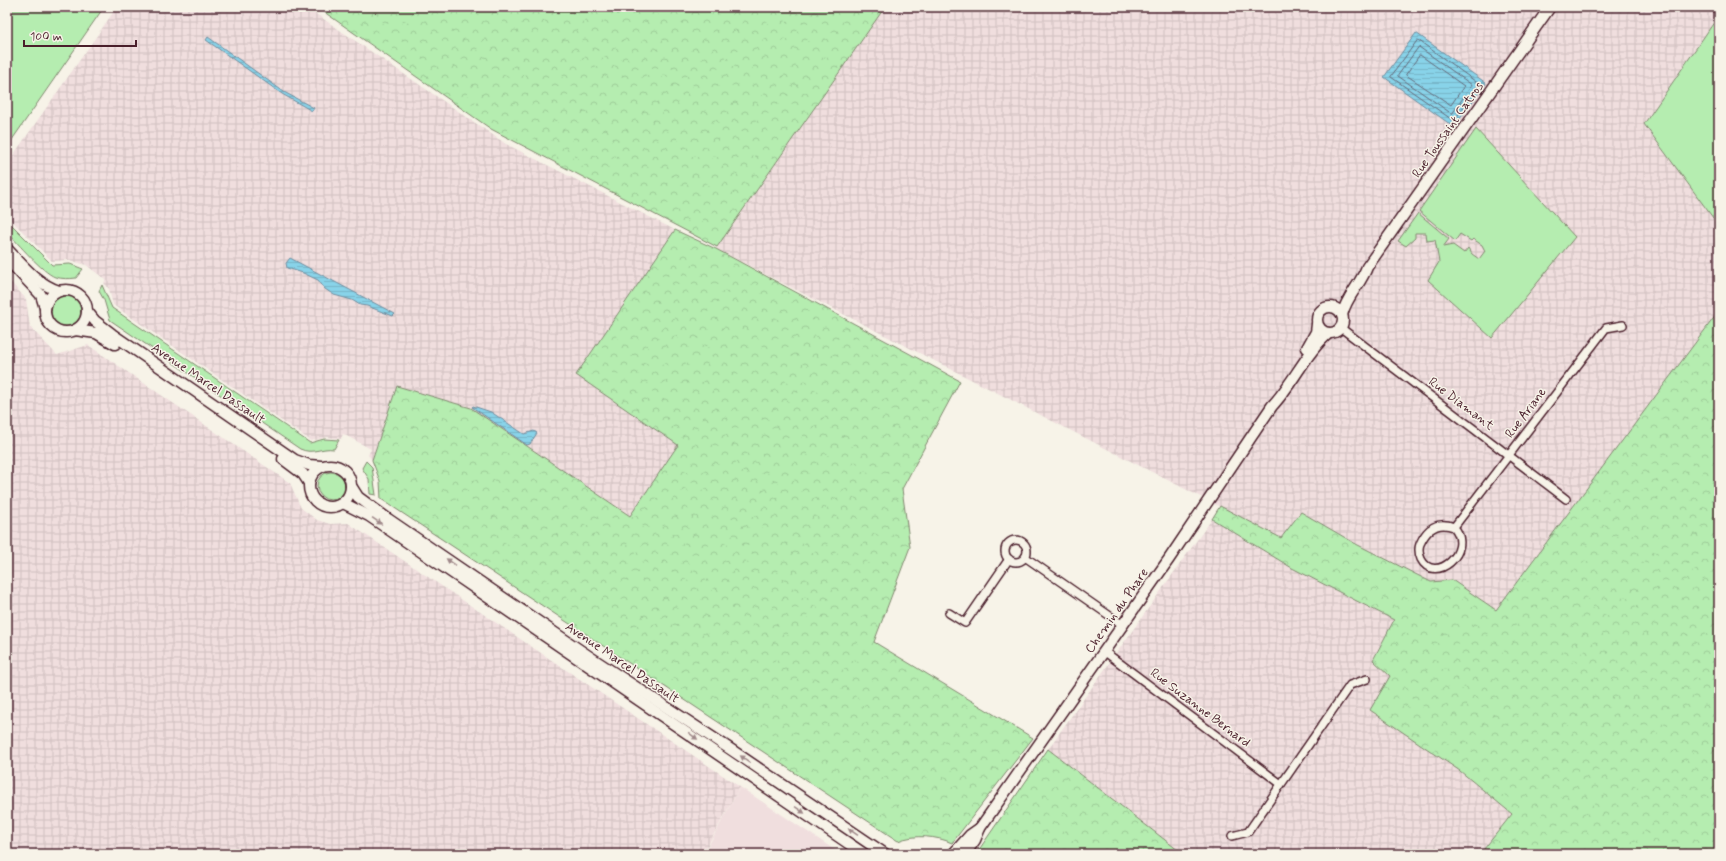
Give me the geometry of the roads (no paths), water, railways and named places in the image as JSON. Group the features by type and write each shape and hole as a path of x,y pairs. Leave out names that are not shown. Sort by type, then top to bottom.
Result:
{"main road":[{"name":"Rue Toussaint Catros","path":"1342,315 1346,302 1363,278 1367,267 1550,7"},
{"path":"7,249 38,281 59,291 69,290 80,296 84,301 87,311 84,322 75,330 65,332 54,328 46,319 45,308 41,295 7,259"},
{"name":"Rue Toussaint Catros","path":"1329,307 1341,299 1358,274 1367,267"},
{"path":"45,308 50,298 59,291"},
{"path":"1329,307 1337,309 1342,315 1343,321 1341,328 1334,333 1322,331 1317,324 1319,313 1329,307"},
{"name":"Avenue Marcel Dassault","path":"87,311 95,321 112,334 295,460 321,466"},
{"name":"Chemin du Phare","path":"964,854 975,840 980,828 1123,625 1272,406 1280,388 1313,340 1317,324"},
{"name":"Avenue Marcel Dassault","path":"75,330 96,333 105,337 290,464 303,474 309,483"},
{"name":"Chemin du Phare","path":"1272,406 1285,393 1318,343 1329,333"},
{"path":"333,464 339,466 348,475 351,486 347,498 342,503 331,507 320,504 312,497 309,483 311,476 321,466 333,464"},
{"name":"Avenue Marcel Dassault","path":"351,486 358,497 388,519 597,662 730,749 885,854"},
{"name":"Avenue Marcel Dassault","path":"342,503 369,516 864,854"},
{"name":"Chemin du Phare","path":"953,854 980,828"}],"street":[{"name":"Rue Ariane","path":"1454,528 1606,328 1623,325"},
{"name":"Rue Diamant","path":"1341,328 1566,499"},
{"path":"1446,524 1454,528 1459,534 1461,540 1459,550 1444,567 1438,569 1427,566 1420,558 1419,552 1422,540 1432,528 1438,525 1446,524"},
{"path":"1013,541 1020,541 1026,546 1025,557 1017,562 1009,559 1006,555 1006,548 1013,541"},
{"path":"1025,557 1123,625"},
{"path":"949,613 965,623 1009,559"},
{"name":"Rue Suzanne Bernard","path":"1104,652 1281,784"},
{"path":"1232,836 1248,832 1350,685 1366,679"}],"water":[{"path":"1416,33 1486,83 1454,127 1384,77"},
{"path":"208,37 284,92 314,108 312,111 282,94 206,40"},
{"path":"290,258 395,314 393,316 367,306 360,305 352,300 334,295 325,289 318,280 287,268 286,263"},
{"path":"473,406 491,412 524,434 534,431 537,433 530,444 527,445 472,407"}]}
